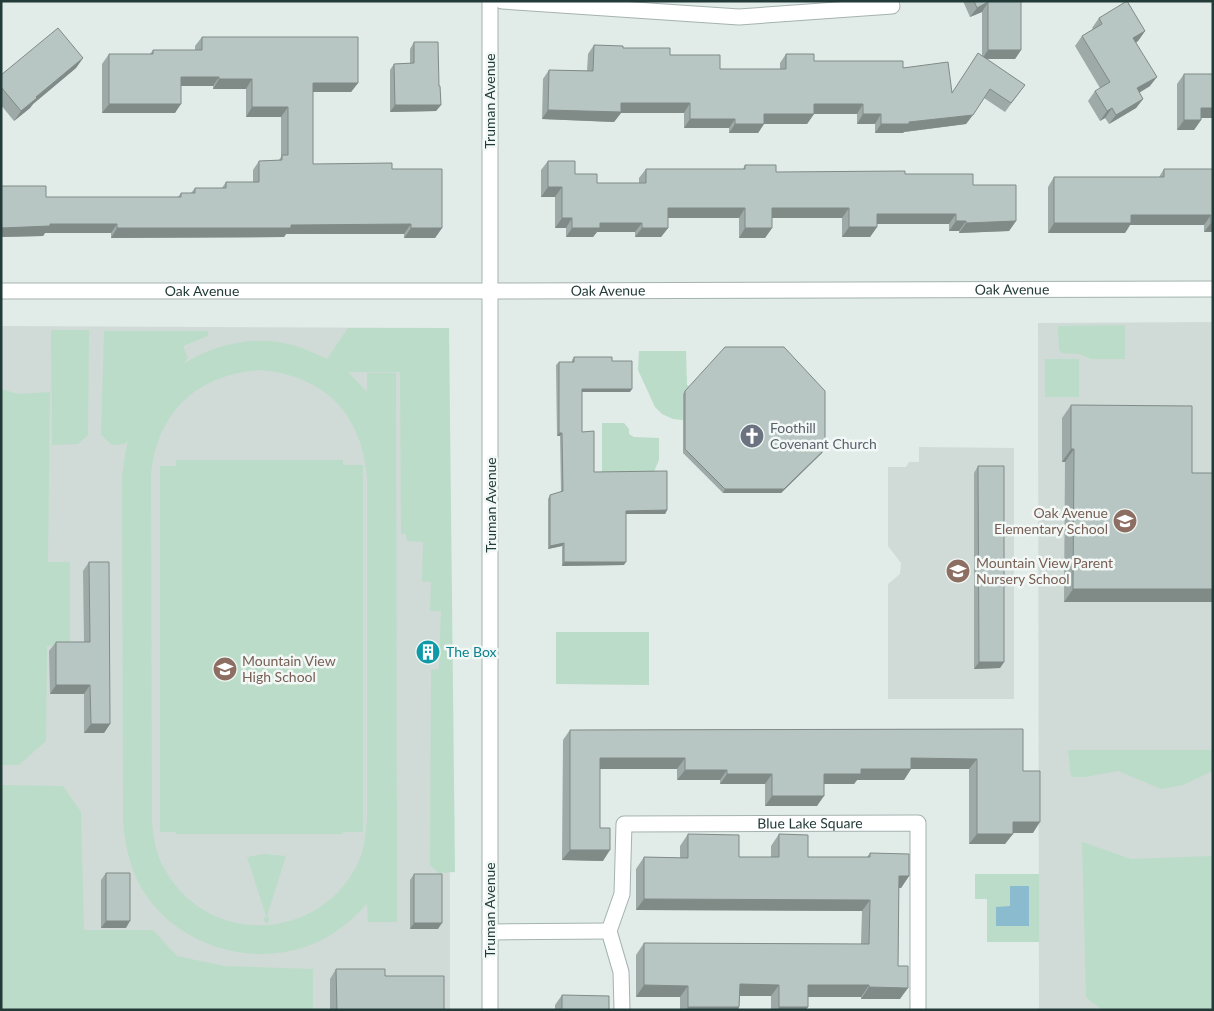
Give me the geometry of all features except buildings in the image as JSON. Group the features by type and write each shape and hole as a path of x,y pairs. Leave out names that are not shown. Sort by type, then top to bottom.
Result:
{"street":[{"name":"Truman Avenue","path":"490,1 490,1010"},
{"path":"502,1 738,17 892,6"},
{"name":"Oak Avenue","path":"1,291 1213,289"},
{"name":"Blue Lake Square","path":"609,931 622,894 624,824 918,823 918,1010"},
{"path":"490,932 609,931 621,972 622,1010"}],"shaded area":[{"name":"Oak Avenue Elementary School","path":"1213,322 1213,1010 1039,1010 1038,323"},
{"name":"Mountain View High School","path":"1,326 449,328 450,1010 1,1010"},
{"name":"Mountain View Parent Nursery School","path":"919,447 1014,448 1014,699 888,699 888,584 900,574 901,563 888,546 888,467 906,467 909,462 919,462"}],"green space":[{"path":"1125,325 1125,359 1091,359 1080,354 1062,353 1059,350 1058,326"},
{"path":"348,328 449,328 455,872 438,873 430,865 431,670 439,669 441,611 430,611 431,582 422,581 423,542 407,541 406,534 401,534 400,372 348,372 367,392 367,373 396,373 397,922 368,922 367,904 339,929 314,944 279,953 252,954 226,950 201,941 178,928 158,910 142,889 128,853 123,819 122,477 128,441 125,444 112,445 101,435 104,331 208,331 208,336 183,346 188,358 183,364 218,348 231,344 257,341 289,344 327,359","holes":["259,370 282,373 320,389 335,401 347,416 357,434 363,454 367,477 367,819 361,856 345,884 323,905 297,919 269,925 240,924 212,915 187,898 163,867 154,840 152,819 151,477 154,454 161,434 171,416 183,401 198,389 236,373"]},
{"path":"51,330 89,330 88,435 78,444 52,445"},
{"path":"639,351 686,351 687,385 690,387 683,394 683,420 673,419 662,414 655,407 638,370"},
{"path":"1045,359 1079,359 1079,397 1045,397"},
{"path":"1,389 18,394 50,392 48,562 70,562 70,644 47,646 46,741 19,765 1,765"},
{"path":"602,423 624,423 629,429 629,434 634,437 659,438 659,460 653,474 602,473"},
{"path":"176,460 343,460 343,465 363,465 363,832 343,832 343,834 176,834 176,832 160,832 160,466 176,466"},
{"path":"556,632 649,632 649,685 556,684"},
{"path":"1068,750 1213,750 1213,771 1183,785 1161,789 1118,771 1085,777 1071,777"},
{"path":"1,785 63,786 81,812 84,930 153,930 177,956 224,966 313,969 313,1010 1,1010"},
{"path":"1082,842 1131,859 1213,856 1213,1010 1102,1010 1086,997"},
{"path":"264,854 286,856 267,916 269,922 266,923 263,920 266,916 247,857"},
{"path":"975,874 1039,874 1039,942 987,942 987,899 975,899"}],"water":[{"path":"1010,886 1029,886 1029,926 996,926 996,907 1010,906"}],"place":[{"name":"Foothill Covenant Church","path":"752,436"},
{"name":"Oak Avenue Elementary School","path":"1125,521"},
{"name":"Mountain View Parent Nursery School","path":"958,571"},
{"name":"The Box","path":"428,652"},
{"name":"Mountain View High School","path":"225,669"}]}
